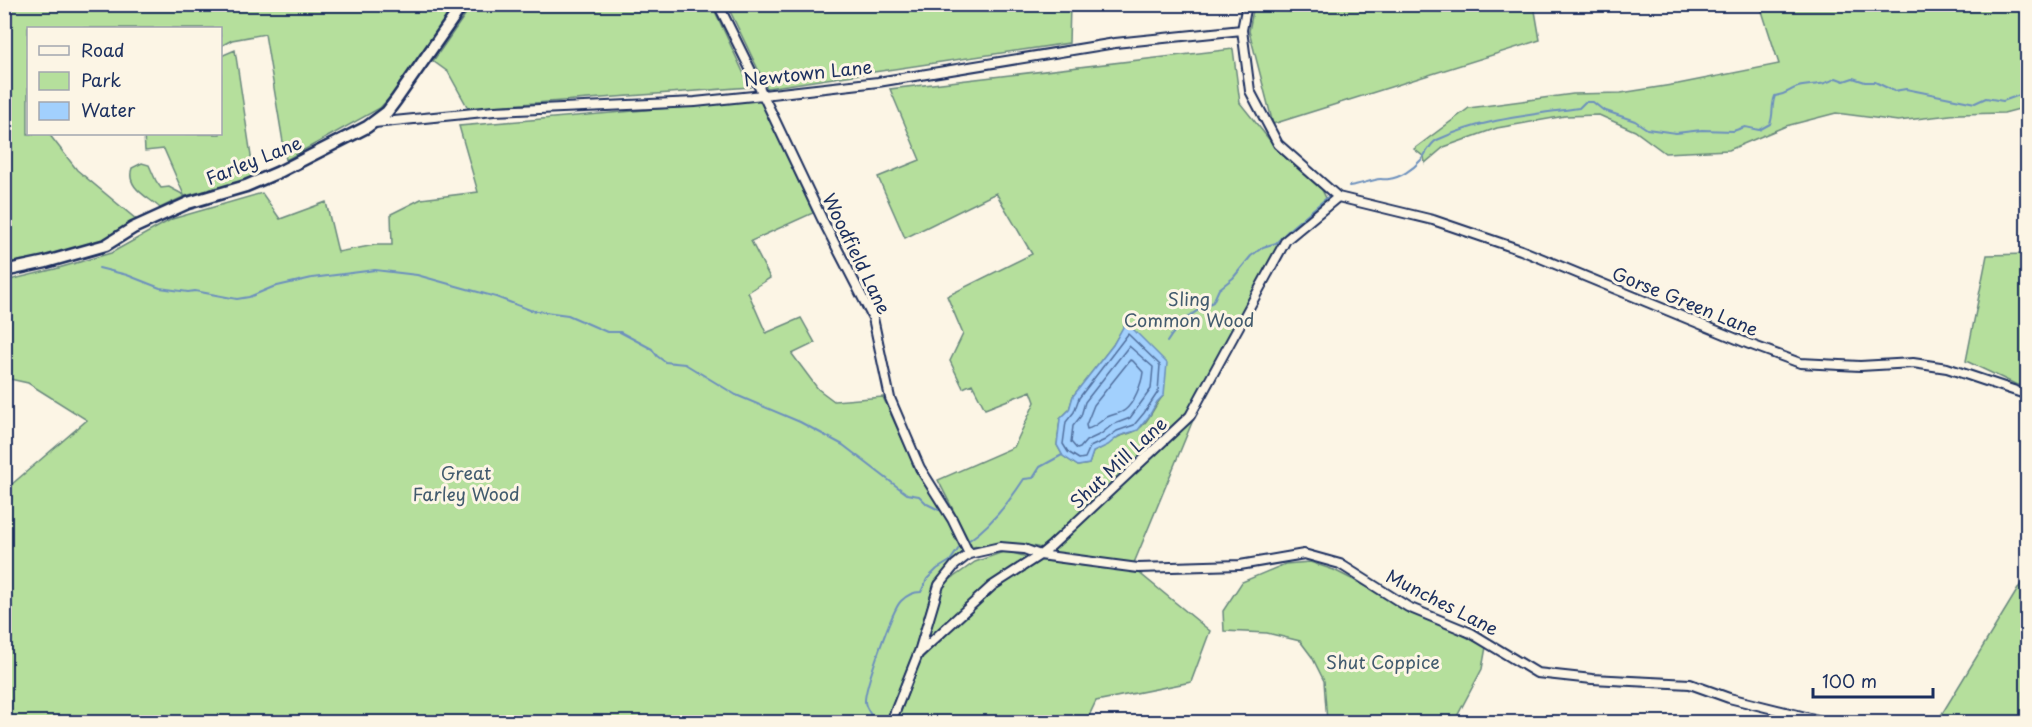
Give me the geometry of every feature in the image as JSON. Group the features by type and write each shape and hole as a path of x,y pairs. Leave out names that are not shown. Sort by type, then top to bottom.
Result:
{"street":[{"name":"Farley Lane","path":"4,272 106,245 132,228 188,203 246,186 279,172 374,123 387,112 414,76 463,4"},
{"name":"Woodfield Lane","path":"718,4 822,219 873,318 890,398 920,468 952,519 969,554"},
{"path":"1247,4 1242,30 1250,91 1278,144 1338,197"},
{"name":"Newtown Lane","path":"374,123 494,111 695,102 878,82 1114,43 1242,30"},
{"name":"Gorse Green Lane","path":"1338,197 1433,220 1521,250 1800,363 1860,366 1913,363 1947,368 2028,395"},
{"name":"Shut Mill Lane","path":"891,723 918,654 992,586 1040,555 1190,416 1286,240 1338,197"},
{"path":"918,654 939,585 955,565 969,554 1000,547 1024,549 1040,555"},
{"name":"Munches Lane","path":"1040,555 1138,568 1240,565 1304,554 1340,564 1408,607 1471,633 1537,673 1592,679 1690,684 1729,698 1826,723"}],"green space":[{"path":"4,5 455,5 392,95 380,108 286,160 265,34 232,40 222,45 222,27 27,27 27,135 50,135 77,170 137,220 104,240 37,258 5,263"},
{"path":"472,5 712,5 750,87 468,108 448,72 433,61"},
{"path":"727,5 1070,5 1069,43 767,88"},
{"path":"1254,5 1534,5 1540,40 1273,124 1249,31"},
{"path":"1760,5 2027,5 2027,107 2004,113 1959,114 1898,121 1836,113 1786,126 1729,150 1665,153 1635,131 1599,115 1565,116 1497,128 1444,147 1425,163 1424,157 1414,149 1469,108 1573,94 1621,93 1779,64"},
{"name":"Sling Common Wood","path":"1233,49 1240,103 1280,153 1322,190 1327,200 1282,240 1275,250 1246,316 1186,413 1041,548 1006,544 972,547 938,480 1014,447 1035,402 1031,391 985,409 972,384 963,388 950,361 963,334 947,296 1032,254 996,193 905,238 878,177 920,160 890,89","holes":["1126,323 1164,395 1141,427 1093,452 1089,464 1078,466 1063,456 1057,445 1060,419 1069,410 1073,396 1113,345"]},
{"path":"235,50 254,176 240,182 185,196 160,208 135,187 131,175 132,168 142,163 149,165 161,188 169,187 184,195 164,149 145,151 144,135 222,135 222,56"},
{"name":"Great Farley Wood","path":"761,100 813,213 751,241 770,278 748,292 766,333 801,318 815,343 792,354 818,389 834,401 883,397 911,459 969,557 935,581 915,648 886,722 5,722 5,490 87,420 28,383 5,378 5,281 111,253 172,219 262,193 280,219 326,202 338,252 375,245 392,245 391,214 421,199 478,192 459,126"},
{"path":"2028,254 2027,387 2015,384 1966,361 1987,255"},
{"path":"1193,420 1134,563 1048,553"},
{"path":"1006,551 1027,557 988,585 924,644 941,586 975,562"},
{"path":"1038,560 1138,572 1210,631 1191,682 1096,701 1086,722 897,722 921,659 993,590"},
{"name":"Shut Coppice","path":"1310,562 1334,570 1486,647 1482,669 1454,722 1327,722 1324,681 1312,657 1300,641 1267,633 1224,631 1223,611 1242,582 1285,564"},
{"path":"2027,574 2027,722 1937,722"}],"water":[{"path":"1126,322 1167,363 1164,395 1138,430 1119,436 1108,445 1093,452 1089,464 1078,466 1063,456 1057,445 1060,419 1069,410 1073,396 1113,345"}],"waterway":[{"path":"1349,186 1402,175 1422,159 1434,142 1454,133 1489,122 1579,108 1585,102 1593,102 1603,110 1635,121 1647,129 1676,133 1702,130 1733,131 1745,127 1759,130 1770,124 1775,96 1798,87 1822,84 1836,78 1844,81 1853,78 1875,82 1894,91 1906,89 1975,103 1986,98 2003,101 2028,92"},
{"path":"1167,342 1187,319 1213,302 1219,289 1233,278 1251,256 1263,247 1276,243 1329,196"},
{"path":"99,268 127,275 160,288 195,291 237,299 249,297 273,287 312,278 375,270 417,275 496,297 530,310 568,315 607,332 620,332 652,349 665,362 685,364 736,395 800,422 843,445 907,494 919,496 927,504 939,510"},
{"path":"968,541 999,513 1024,479 1033,478 1040,467 1062,455"},
{"path":"875,722 865,702 866,694 891,619 901,601 921,592 927,579 950,561 959,548"}]}
